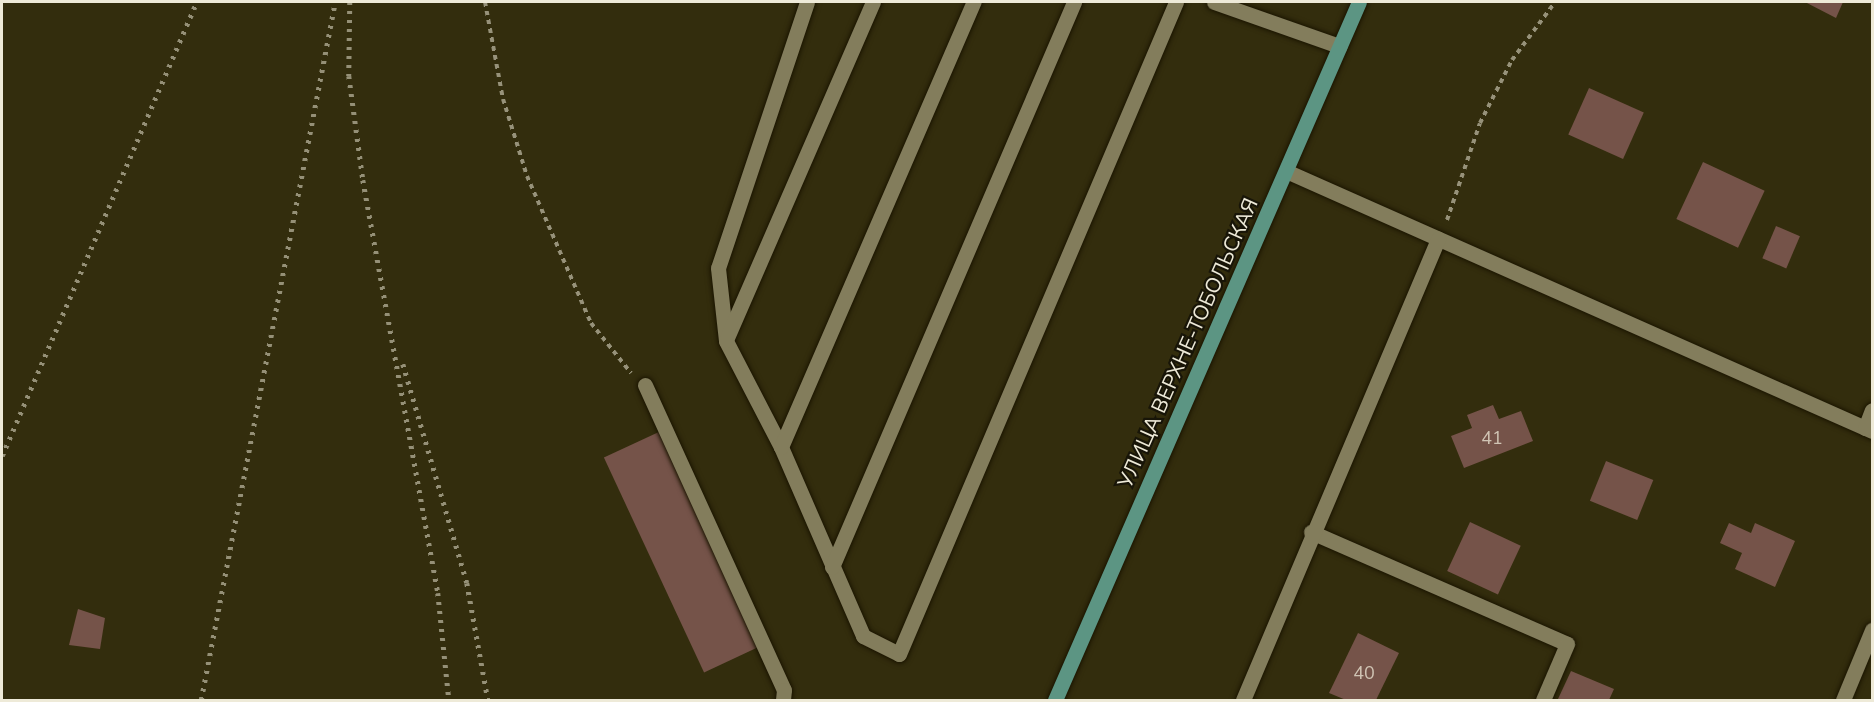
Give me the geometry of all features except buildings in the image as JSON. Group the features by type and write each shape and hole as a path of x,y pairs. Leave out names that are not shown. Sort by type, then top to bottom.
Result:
{"street":[{"path":"807,2 718,268 726,341 781,447 863,636 899,654 1176,2"},
{"path":"726,341 873,2"},
{"path":"781,447 974,2"},
{"path":"832,567 1074,2"},
{"path":"1215,2 1339,46"},
{"name":"УЛИЦА ВЕРХНЕ-ТОБОЛЬСКАЯ","path":"1055,700 1359,2"},
{"path":"1286,171 1869,429 1872,410"},
{"path":"1243,700 1311,532 1438,239"},
{"path":"645,385 784,690 783,700"},
{"path":"1311,532 1567,644 1543,700"},
{"path":"1843,700 1872,630"}],"path":[{"path":"485,2 503,99 527,177 591,323 618,362 645,385"},
{"path":"1438,239 1506,70 1555,2"}],"railway":[{"path":"2,456 197,2"},
{"path":"201,700 335,2"},
{"path":"350,2 349,76 363,180 438,593 449,700"},
{"path":"403,364 467,583 488,700"}]}
